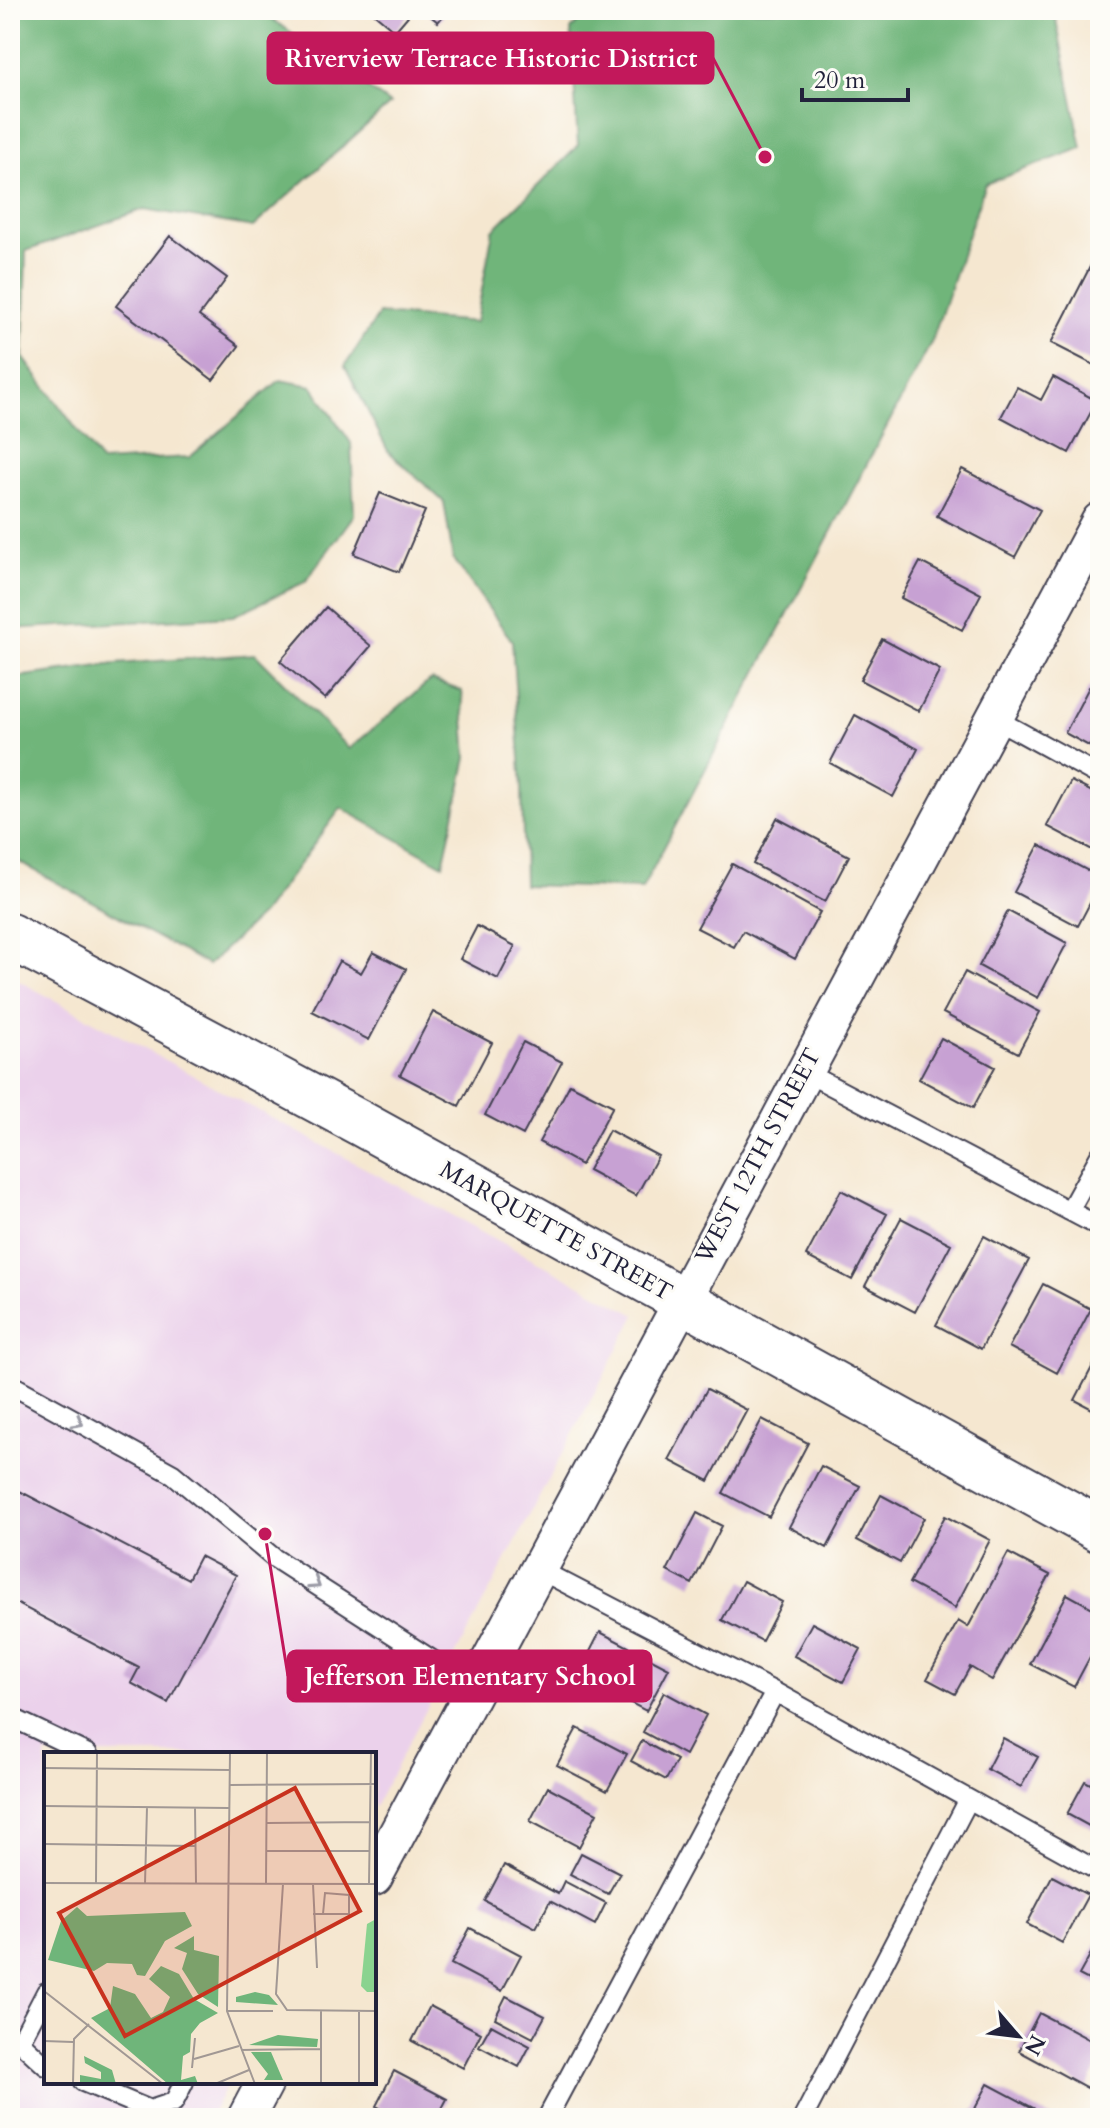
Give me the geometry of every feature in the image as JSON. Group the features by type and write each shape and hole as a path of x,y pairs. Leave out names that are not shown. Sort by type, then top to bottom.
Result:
{"street":[{"name":"WEST 12TH STREET","path":"376,1873 1100,521"},
{"name":"MARQUETTE STREET","path":"10,936 1100,1530"},
{"path":"246,2118 264,2084"}],"lane":[{"path":"994,718 1100,776"},
{"path":"803,1071 1100,1227"},
{"path":"1069,1211 1100,1155"},
{"path":"10,1384 173,1474 274,1558 476,1688"},
{"path":"540,1570 775,1692 1100,1872"},
{"path":"547,2118 775,1692"},
{"path":"10,1721 19,1721 84,1752"},
{"path":"803,2118 968,1801"},
{"path":"44,1996 20,2042 44,2064"},
{"path":"88,2084 150,2110 174,2102 183,2084"}],"shaded area":[{"path":"10,976 636,1315 376,1804 376,1752 44,1752 44,2084 227,2084 209,2118 10,2118"}],"green space":[{"path":"10,10 260,10 390,104 253,227 144,209 26,251 23,357 101,462 190,457 280,380 312,386 351,443 354,515 305,582 233,616 10,629"},
{"path":"588,10 1054,10 1082,148 985,184 932,341 642,889 524,885 522,788 512,641 453,558 444,502 388,451 345,366 379,314 476,322 493,230 578,146 571,30"},
{"path":"255,654 349,749 431,680 462,691 467,758 443,865 341,808 262,914 208,965 10,857 10,678 115,664"}],"building":[{"path":"370,10 413,10 395,31"},
{"path":"423,10 448,10 438,22"},
{"path":"170,236 227,278 199,316 239,346 213,380 116,306"},
{"path":"1093,261 1100,265 1100,368 1051,343"},
{"path":"1053,377 1097,401 1069,453 1001,417 1017,387 1041,400"},
{"path":"962,469 1040,510 1015,557 937,516"},
{"path":"380,493 425,511 399,572 354,554"},
{"path":"920,562 981,594 962,630 901,598"},
{"path":"326,607 371,646 325,699 280,661"},
{"path":"882,639 940,670 919,711 860,680"},
{"path":"1089,687 1100,693 1100,752 1065,733"},
{"path":"855,715 918,749 893,797 830,763"},
{"path":"1071,781 1100,796 1100,854 1047,826"},
{"path":"777,818 849,856 825,902 753,864"},
{"path":"1039,845 1100,877 1100,884 1078,926 1014,892"},
{"path":"732,864 820,912 795,959 743,931 734,947 697,928"},
{"path":"1008,911 1067,943 1038,998 979,966"},
{"path":"477,926 515,946 498,979 460,959"},
{"path":"373,952 406,969 369,1040 312,1011 339,961 361,973"},
{"path":"965,972 1040,1012 1018,1053 943,1013"},
{"path":"433,1012 492,1043 459,1106 400,1075"},
{"path":"941,1038 995,1067 973,1108 919,1079"},
{"path":"523,1042 562,1062 523,1135 485,1115"},
{"path":"570,1084 613,1106 581,1165 539,1142"},
{"path":"609,1130 658,1156 636,1196 588,1170"},
{"path":"841,1190 887,1214 852,1280 806,1256"},
{"path":"901,1218 951,1244 915,1312 865,1286"},
{"path":"984,1236 1029,1260 981,1349 936,1325"},
{"path":"1043,1284 1091,1309 1057,1373 1009,1347"},
{"path":"1100,1352 1100,1413 1075,1400"},
{"path":"707,1389 747,1410 709,1481 669,1460"},
{"path":"762,1419 808,1443 769,1517 723,1493"},
{"path":"821,1466 860,1486 827,1548 789,1527"},
{"path":"10,1486 188,1579 200,1556 236,1575 168,1703 131,1683 139,1668 10,1600"},
{"path":"881,1495 924,1518 900,1563 857,1540"},
{"path":"697,1513 722,1526 692,1584 667,1571"},
{"path":"945,1516 990,1540 955,1608 909,1583"},
{"path":"1008,1553 1050,1575 992,1680 970,1667 955,1694 927,1679 958,1621 968,1627"},
{"path":"743,1581 782,1602 762,1641 722,1620"},
{"path":"1067,1594 1100,1612 1100,1638 1074,1687 1030,1664"},
{"path":"812,1623 861,1649 843,1682 794,1656"},
{"path":"600,1632 669,1668 646,1711 578,1675"},
{"path":"664,1692 706,1715 685,1755 643,1732"},
{"path":"577,1728 627,1754 607,1791 557,1765"},
{"path":"1003,1738 1038,1757 1021,1787 987,1769"},
{"path":"642,1741 677,1760 666,1780 631,1761"},
{"path":"1085,1781 1100,1789 1100,1832 1067,1814"},
{"path":"548,1787 597,1813 579,1847 530,1821"},
{"path":"581,1853 620,1873 608,1894 570,1874"},
{"path":"504,1865 558,1894 564,1881 606,1903 595,1925 550,1901 536,1928 485,1901"},
{"path":"1052,1876 1088,1895 1062,1943 1027,1924"},
{"path":"470,1928 521,1955 502,1991 451,1964"},
{"path":"1100,1937 1100,1986 1079,1975"},
{"path":"506,1996 545,2016 533,2038 495,2018"},
{"path":"430,2006 481,2033 463,2068 412,2041"},
{"path":"1039,2013 1100,2045 1100,2063 1087,2088 1019,2051"},
{"path":"491,2025 530,2046 519,2067 479,2046"},
{"path":"394,2071 447,2099 437,2118 398,2118 376,2106"},
{"path":"988,2084 1052,2118 970,2118"}],"place":[{"name":"Riverview Terrace Historic District","path":"765,157"},
{"name":"Jefferson Elementary School","path":"265,1534"}]}
